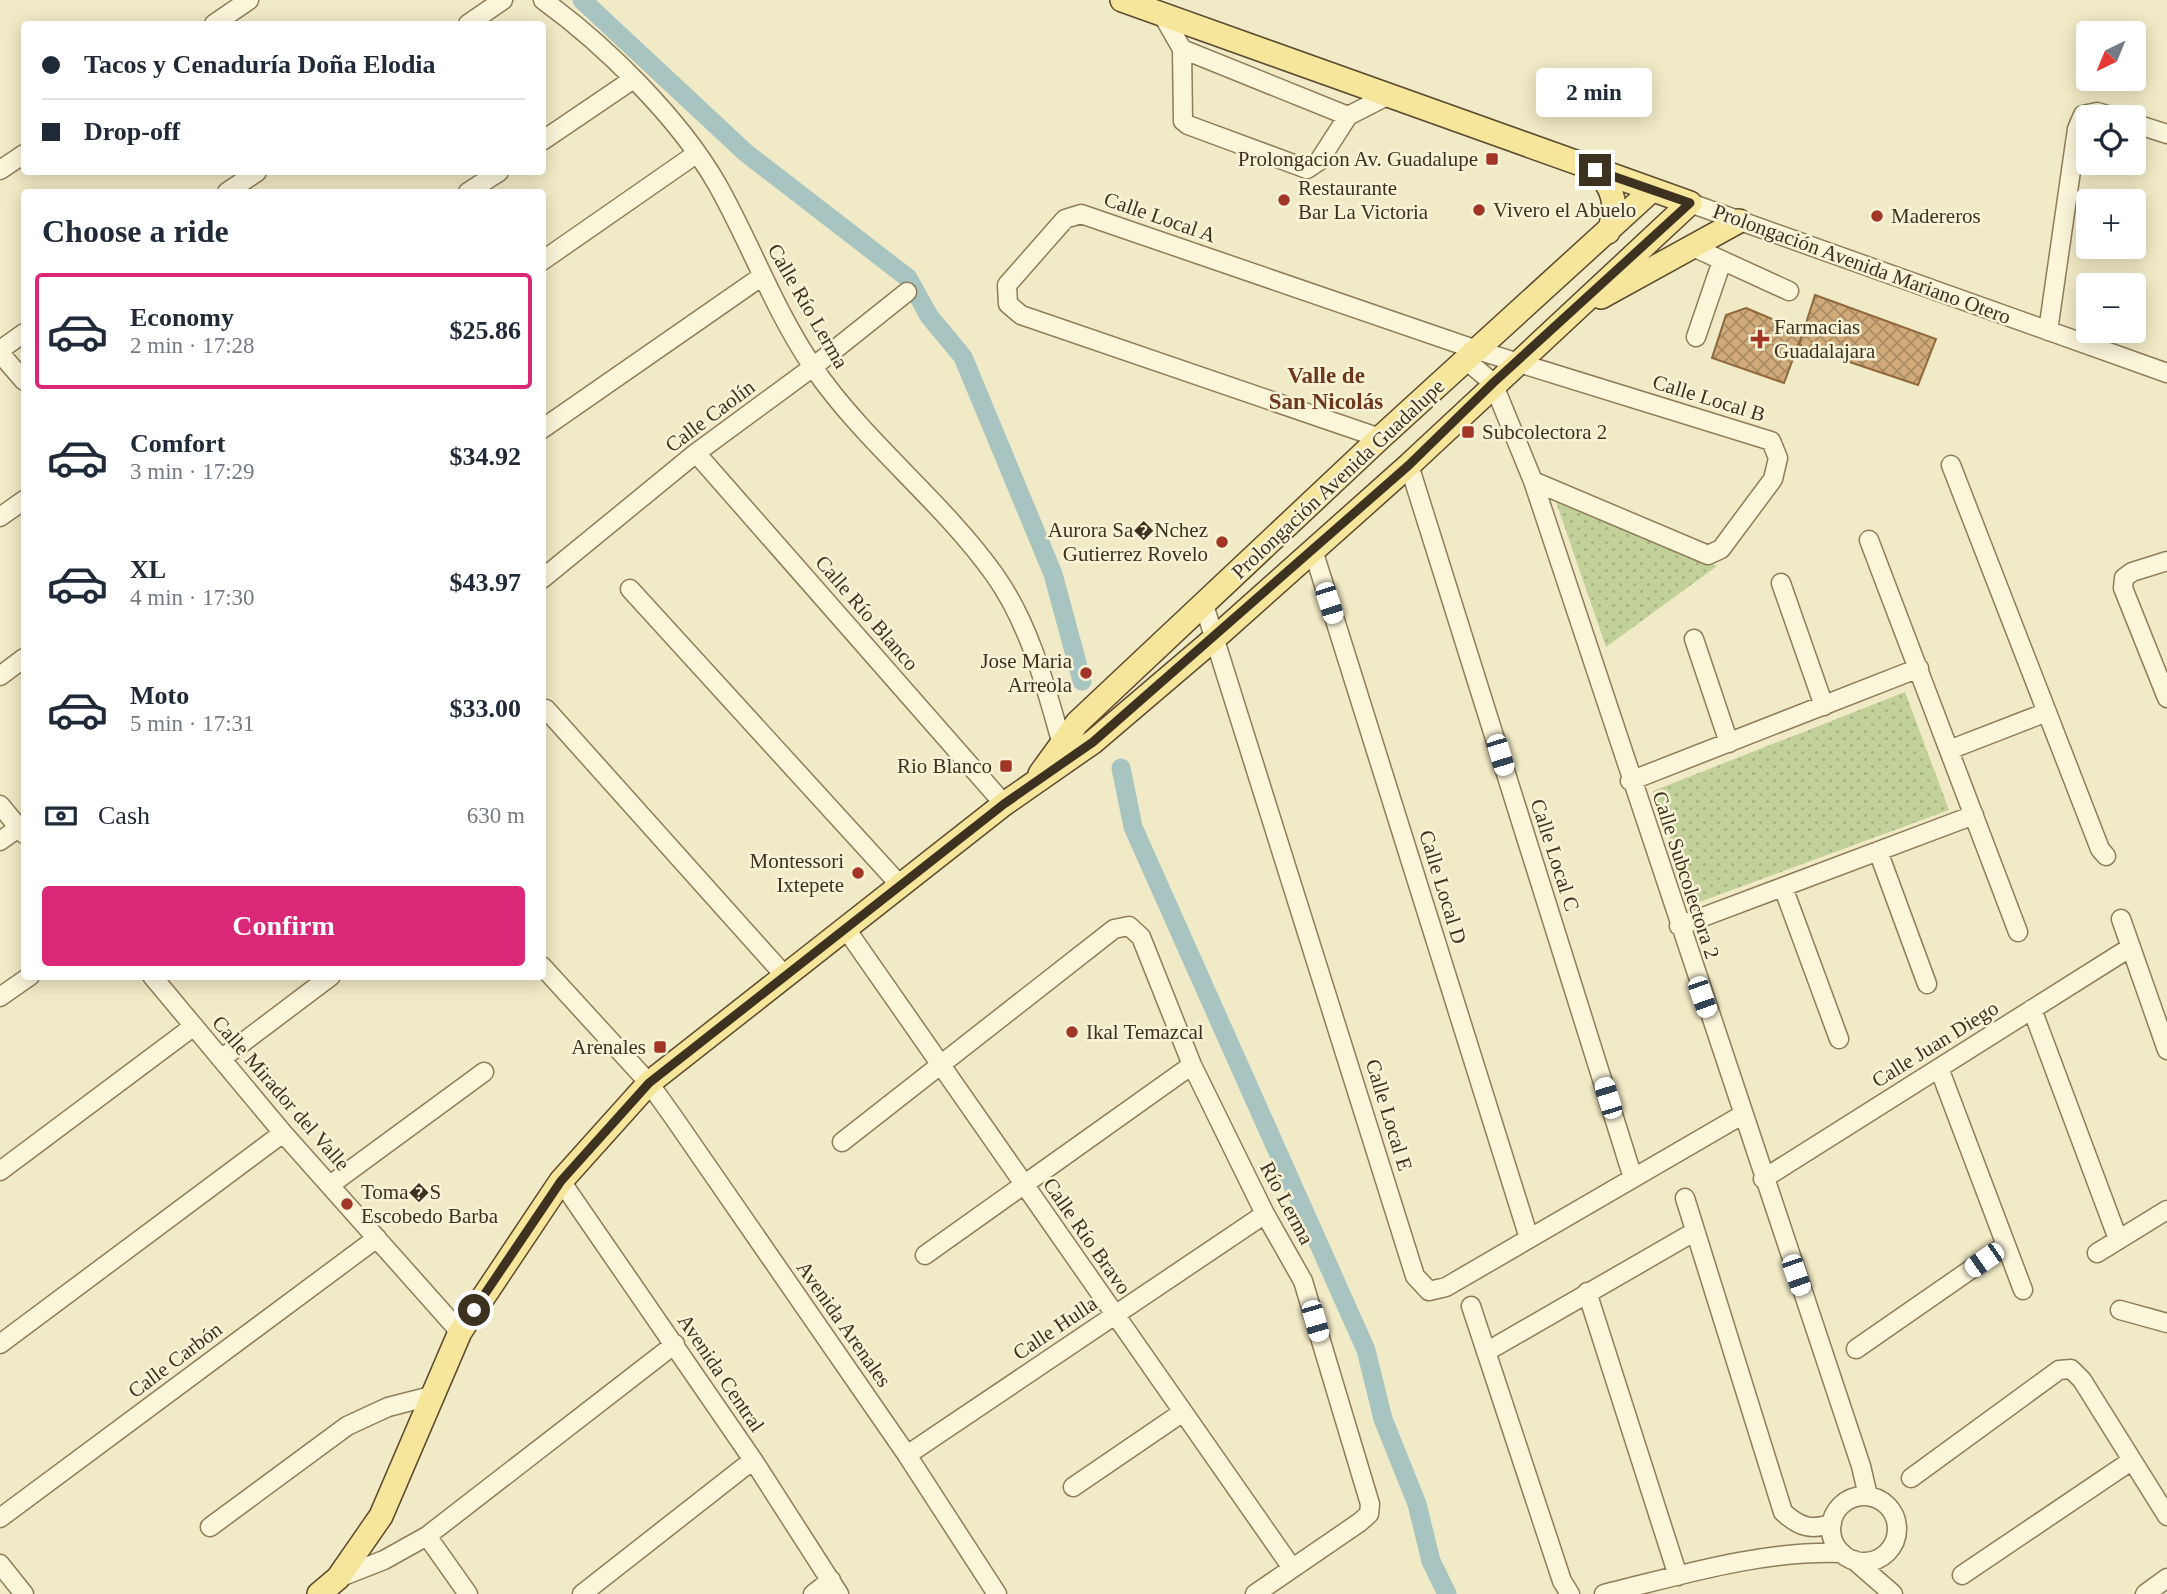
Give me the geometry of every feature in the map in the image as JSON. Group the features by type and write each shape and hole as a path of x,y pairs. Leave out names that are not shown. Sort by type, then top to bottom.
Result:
{"main road":[{"name":"Prolongación Avenida Mariano Otero","path":"1122,0 1690,203"},
{"path":"1595,170 1608,184 1614,201 1608,232"},
{"name":"Prolongación Avenida Guadalupe","path":"319,1594 338,1578 381,1517 460,1332 561,1181 649,1083 1037,780 1204,605 1380,438 1653,190"},
{"name":"Prolongación Avenida Guadalupe","path":"1068,749 1215,638 1409,465 1493,383 1690,203"},
{"path":"1570,313 1739,221"}],"street":[{"path":"218,21 249,0"},
{"path":"472,21 503,0"},
{"name":"Calle Río Lerma","path":"543,0 564,15 632,79 696,154 727,202 761,277 813,368 884,453 949,519 994,574 1026,634 1068,749"},
{"path":"1162,14 1182,49 1182,115 1188,125 1307,169 1319,161 1348,116 1387,96"},
{"path":"1182,49 1348,116"},
{"path":"546,138 632,79"},
{"path":"2146,127 2167,134"},
{"path":"2048,331 2076,136"},
{"path":"546,258 696,154"},
{"path":"0,170 21,156"},
{"path":"232,189 252,175"},
{"path":"473,189 494,175"},
{"name":"Prolongación Avenida Mariano Otero","path":"1690,203 2167,373"},
{"name":"Calle Local A","path":"1380,438 1021,315 1008,304 1007,285 1065,219 1081,214 1472,355"},
{"path":"1693,247 1788,291"},
{"path":"1696,337 1722,261"},
{"path":"546,426 761,277"},
{"name":"Calle Caolín","path":"546,576 696,453 813,368 907,292"},
{"path":"21,335 0,352 21,377"},
{"name":"Calle Local B","path":"1472,355 1517,363 1771,441 1778,458 1773,479 1721,550 1708,555 1533,481"},
{"name":"Calle Subcolectora 2","path":"1472,355 1493,383 1533,481 1868,1496"},
{"name":"Calle Río Blanco","path":"696,453 1004,804"},
{"name":"Calle Local C","path":"1409,465 1633,1178"},
{"path":"1951,465 2100,849 2106,856"},
{"path":"0,517 21,502"},
{"path":"1868,540 2018,932"},
{"name":"Calle Local D","path":"1313,550 1529,1238"},
{"path":"2167,561 2132,572 2124,578 2123,588 2163,675 2167,698"},
{"path":"1781,583 1824,706"},
{"path":"630,589 900,885"},
{"name":"Calle Local E","path":"1204,605 1415,1276 1429,1291 1446,1287 1742,1115"},
{"path":"1694,639 1729,743"},
{"path":"0,676 21,660"},
{"path":"1630,781 1919,668"},
{"path":"546,709 786,977"},
{"path":"1949,750 2048,712"},
{"path":"0,805 21,827"},
{"path":"1679,926 1974,815"},
{"path":"0,841 21,830"},
{"path":"1878,851 1927,984"},
{"path":"1783,887 1839,1039"},
{"path":"2121,919 2167,1050"},
{"name":"Río Lerma","path":"941,1066 1115,929 1129,926 1141,937 1192,1065 1265,1214 1303,1281 1370,1504 1368,1514 1292,1568"},
{"name":"Calle Río Bravo","path":"846,929 1022,1185 1292,1568"},
{"name":"Calle Juan Diego","path":"1763,1179 2131,947"},
{"name":"Avenida Arenales","path":"546,970 649,1083 907,1455 997,1594"},
{"path":"0,998 25,980"},
{"name":"Calle Mirador del Valle","path":"155,980 283,1133 460,1332"},
{"path":"221,1059 326,980"},
{"path":"2032,1009 2118,1239"},
{"path":"0,1171 194,1026"},
{"path":"925,1255 1192,1065"},
{"path":"842,1142 941,1066"},
{"path":"1939,1068 2023,1290"},
{"path":"330,1185 484,1072"},
{"path":"0,1344 283,1133"},
{"name":"Avenida Central","path":"561,1181 675,1344 835,1587"},
{"path":"1685,1198 1783,1512 1797,1524 1812,1529 1832,1523"},
{"path":"2098,1253 2167,1210"},
{"name":"Calle Hulla","path":"907,1455 1265,1214"},
{"path":"1486,1352 1694,1232"},
{"name":"Calle Carbón","path":"0,1518 377,1238"},
{"path":"1856,1349 2006,1245"},
{"path":"1587,1292 1678,1576"},
{"path":"1471,1306 1562,1581 1570,1594"},
{"path":"2120,1310 2167,1323"},
{"path":"338,1578 384,1560 427,1536 675,1344"},
{"path":"1911,1478 2059,1370 2071,1368 2082,1380 2167,1516"},
{"path":"210,1527 347,1426 388,1407 431,1396"},
{"path":"1073,1487 1183,1412"},
{"path":"582,1594 753,1460"},
{"path":"1962,1575 2131,1461"},
{"path":"1868,1496 1885,1503 1895,1517 1897,1535 1890,1551 1892,1592 1835,1545 1832,1523 1844,1502 1868,1496"},
{"path":"427,1536 468,1594"},
{"path":"1605,1594 1678,1576 1802,1552 1867,1562 1879,1559 1890,1551"},
{"path":"0,1564 24,1594"},
{"path":"1255,1594 1292,1568"},
{"path":"2145,1594 2167,1578"},
{"path":"813,1594 835,1587"}],"green space":[{"path":"1556,502 1717,566 1606,647"},
{"path":"1905,692 1949,810 1694,904 1653,791"}],"building":[{"path":"1815,295 1936,339 1918,385 1799,345"},
{"name":"Farmacias Guadalajara","path":"1746,308 1803,332 1784,383 1712,358 1726,315"}],"waterway":[{"path":"582,0 746,153 908,278 929,316 963,357 1053,574 1082,681"},
{"path":"1121,768 1133,827 1366,1350 1383,1419 1417,1504 1431,1561 1447,1594"}],"place":[{"name":"Prolongacion Av. Guadalupe","path":"1492,159"},
{"name":"Restaurante Bar La Victoria","path":"1284,200"},
{"name":"Vivero el Abuelo","path":"1479,210"},
{"name":"Madereros","path":"1877,216"},
{"name":"Farmacias Guadalajara","path":"1760,339"},
{"name":"Subcolectora 2","path":"1468,432"},
{"name":"Aurora Sa�Nchez Gutierrez Rovelo","path":"1222,542"},
{"name":"Jose Maria Arreola","path":"1086,673"},
{"name":"Rio Blanco","path":"1006,766"},
{"name":"Montessori Ixtepete","path":"858,873"},
{"name":"Ikal Temazcal","path":"1072,1032"},
{"name":"Arenales","path":"660,1047"},
{"name":"Toma�S Escobedo Barba","path":"347,1204"}],"district":[{"name":"Valle de San Nicolás","path":"1326,388"}],"route":[{"path":"474,1310 561,1181 649,1083 1004,804 1093,742 1215,638 1409,465 1493,383 1690,203 1595,170"}]}
